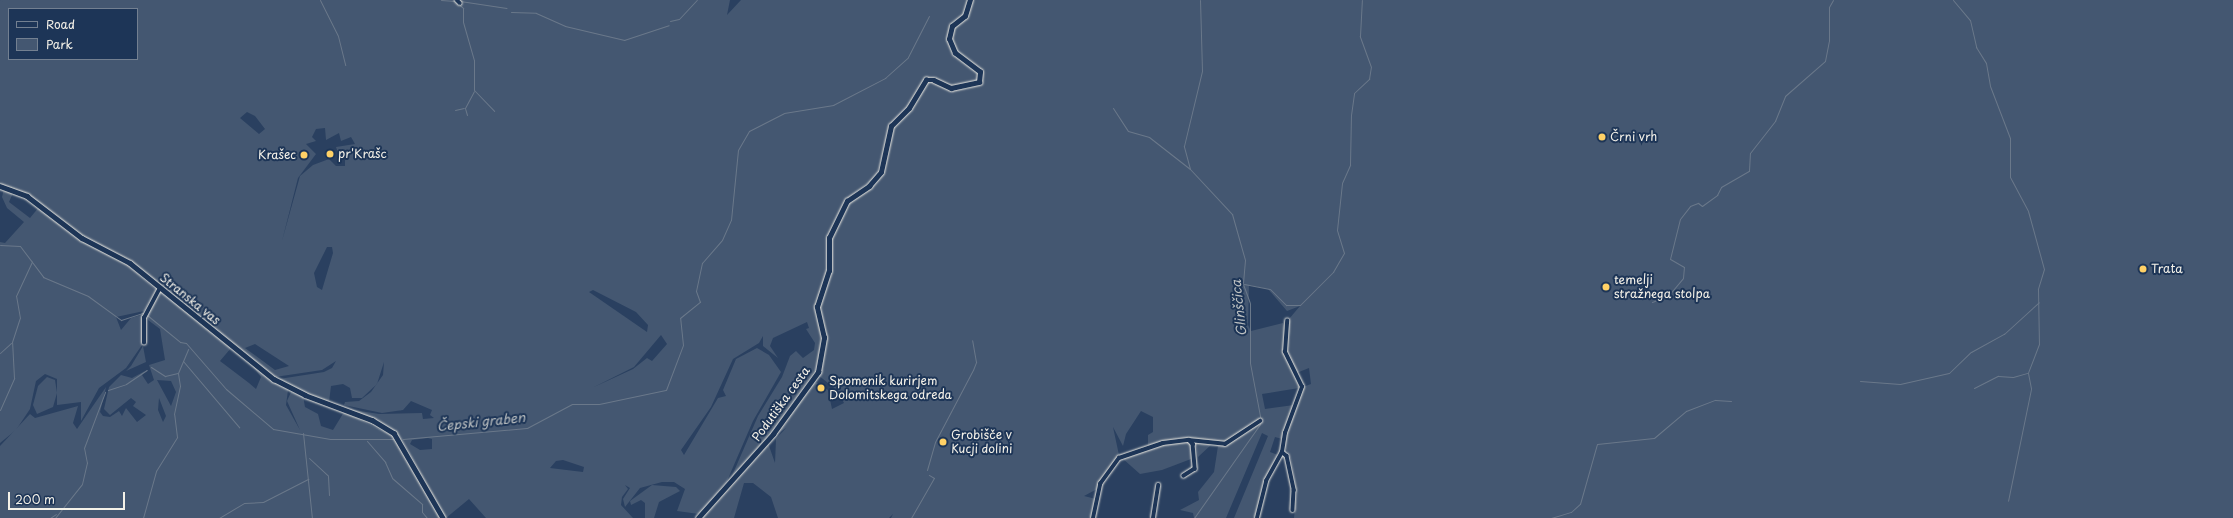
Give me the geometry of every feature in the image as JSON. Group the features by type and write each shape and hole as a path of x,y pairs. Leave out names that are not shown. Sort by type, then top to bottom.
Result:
{"street":[{"name":"Podutiška cesta","path":"698,518 773,434 818,372 824,338 817,307 829,271 829,238 847,201 875,180 883,166 892,126 909,108 926,80 934,80 951,88 979,82 980,72 955,53 949,39 952,26 965,16 970,0"},
{"name":"Stranska vas","path":"0,186 27,196 82,238 118,255 274,379 305,395 372,420 400,440 443,518"},
{"path":"144,343 144,318 160,288"},
{"path":"1257,518 1266,482 1282,452 1285,433 1302,388 1285,352 1286,321"},
{"path":"1093,518 1100,484 1115,461 1163,443 1189,440 1225,444 1260,421"},
{"path":"1184,476 1195,469 1193,444 1189,440"},
{"path":"1282,452 1287,456 1294,490 1292,510"},
{"path":"1153,518 1158,485"}],"green space":[{"path":"0,0 730,0 727,15 741,0 968,0 963,16 952,22 948,39 952,54 972,66 979,76 978,81 966,85 946,85 935,77 926,77 908,106 892,122 876,177 845,200 828,234 828,267 816,305 822,337 819,365 771,434 731,478 758,416 782,377 790,356 796,351 803,358 814,350 815,343 806,329 809,328 807,322 773,338 770,346 778,358 763,346 763,336 759,343 733,359 711,407 681,450 684,455 718,398 726,396 723,390 736,359 757,348 769,355 781,372 753,421 727,481 699,514 677,511 685,489 674,482 662,482 640,488 625,507 623,499 630,488 625,485 628,489 622,497 621,505 633,518 486,518 469,499 446,518 401,438 376,420 347,409 379,414 422,413 423,419 434,418 430,415 432,410 411,401 403,410 382,413 344,405 345,402 359,401 371,392 376,385 362,398 352,398 350,388 343,384 331,386 329,402 303,392 279,379 324,372 332,368 336,361 322,370 275,377 128,259 83,237 24,193 0,184","holes":["247,112 255,116 265,129 259,134 240,118","325,128 326,140 339,133 341,141 351,137 355,144 336,147 339,156 345,157 345,166 336,166 329,159 313,165 300,176 282,241 298,178 316,154 306,144 316,141 312,137 316,129","327,247 332,247 333,253 322,290 317,287 314,273","593,290 636,312 648,325 647,332 589,292","661,335 667,344 652,361 647,358 633,369 594,387 634,367","255,344 289,366 275,370 245,348","384,362 383,375 377,383","432,439 432,449 420,450 410,444 412,440","563,460 584,467 583,472 550,468 556,461"]},
{"path":"972,0 2233,0 2233,518 1294,518 1297,491 1291,459 1284,445 1299,388 1262,394 1265,409 1294,405 1282,439 1275,437 1270,452 1278,455 1265,481 1255,518 1234,518 1268,436 1262,433 1226,518 1194,518 1193,513 1180,510 1199,500 1198,492 1214,472 1218,446 1212,444 1198,457 1195,439 1179,438 1148,447 1148,435 1153,432 1153,417 1141,411 1126,434 1123,446 1113,427 1119,455 1097,489 1084,496 1096,499 1092,518 891,518 893,514 889,518 778,518 771,497 753,483 744,483 734,518 700,518 768,443 775,463 776,439 786,428 774,436 813,382 818,383 816,387 821,391 824,387 828,390 832,409 844,403 838,391 818,375 826,347 819,306 831,271 830,237 849,202 877,182 884,170 894,126 908,113 928,81 949,89 967,89 981,83 980,68 956,51 951,39 954,25 966,19","holes":["1249,285 1268,289 1287,311 1300,306 1289,319 1286,331 1283,323 1251,331 1248,325","1309,368 1311,384 1300,388 1294,374"]},
{"path":"4,189 13,193 9,202 30,218 39,207 78,239 123,261 156,290 144,311 116,317 121,330 131,318 144,314 142,345 126,368 99,388 81,421 81,402 57,405 57,379 45,374 36,381 30,409 16,430 0,443 0,242 5,243 24,222 7,208 2,197"},
{"path":"161,291 231,348 220,361 256,389 261,377 250,363 288,390 286,405 300,430 287,401 291,392 303,396 305,407 318,414 321,426 333,430 344,412 393,436 441,518 0,518 0,446 30,414 35,418 78,406 73,423 77,429 106,387 100,412 103,416 110,417 119,411 122,416 126,408 137,422 146,415 133,406 136,402 131,398 110,415 104,409 109,387 121,375 132,378 145,371 142,375 148,384 154,380 149,365 165,360 160,329 148,320 147,313","holes":["157,380 171,381 176,392 171,406","159,398 166,416 163,422 158,410"]},
{"path":"143,346 146,362 126,371 131,366"},
{"path":"47,377 55,380 57,393 53,407 37,414 33,405 38,386"},
{"path":"1190,442 1191,459 1162,470 1140,474 1122,458 1163,444"},
{"path":"652,485 676,487 680,491 659,502 654,518 645,518 645,503 641,500 631,505 630,501"}],"waterway":[{"path":"320,0 338,36 345,65"},
{"path":"441,0 455,1 463,8 463,22 474,60 474,90 494,111"},
{"path":"670,21 679,19 697,0"},
{"path":"1190,169 1184,146 1202,71 1200,0"},
{"path":"1244,284 1270,289 1286,305 1300,305 1333,272 1344,253 1337,230 1342,183 1350,165 1351,115 1354,93 1369,79 1371,67 1360,36 1362,0"},
{"path":"1652,302 1668,296 1683,278 1684,267 1670,259 1680,219 1690,206 1698,203 1702,206 1717,195 1721,187 1749,171 1750,153 1775,121 1785,96 1825,61 1829,41 1829,7 1833,0"},
{"path":"1953,0 1970,20 1976,47 1986,63 1990,86 2010,138 2010,177 2028,211 2044,269 2038,289 2039,344 2028,373 2031,389 2008,501"},
{"path":"460,1 506,8"},
{"path":"511,12 536,13 565,26 624,40 669,25"},
{"name":"Čepski graben","path":"403,439 527,428 572,404 599,404 666,390 683,345 680,318 700,302 696,291 702,263 722,240 731,220 738,150 749,131 784,113 833,105 885,78 908,57 929,16"},
{"path":"467,115 465,108 474,91"},
{"path":"455,110 464,108"},
{"name":"Glinščica","path":"1113,108 1128,131 1149,137 1190,169 1232,214 1245,260 1243,284 1250,303 1250,363 1261,421"},
{"name":"Čepski graben","path":"0,245 20,246 43,277 88,296 121,320 143,313"},
{"path":"0,410 14,378 12,342 20,318 16,296 32,262"},
{"path":"1860,381 1900,384 1949,373 1971,352 2004,334 2039,302"},
{"name":"Čepski graben","path":"147,315 180,342 186,343 226,389 273,429 330,439 395,439"},
{"path":"927,470 935,442 976,362 972,340"},
{"path":"0,353 11,343"},
{"path":"151,367 165,376 178,373 188,349"},
{"path":"183,361 239,427"},
{"path":"108,390 126,384 147,370"},
{"path":"143,518 156,471 177,437 174,414 180,386 178,373"},
{"path":"1974,388 1998,376 2013,377 2027,373"},
{"path":"55,518 82,484 87,463 84,448 105,392"},
{"path":"1551,518 1571,512 1580,504 1597,444 1654,438 1686,411 1715,400 1731,401"},
{"name":"Glinščica","path":"1194,518 1260,424"},
{"path":"303,433 312,518"},
{"path":"367,441 385,462 392,478 422,504 422,512 427,518"},
{"path":"309,458 328,476 329,495"},
{"path":"911,518 934,478 929,475"},
{"path":"219,518 244,503 263,502 308,479"},
{"path":"50,518 56,514"}],"place":[{"name":"Črni vrh","path":"1602,137"},
{"name":"pr'Krašc","path":"330,154"},
{"name":"Krašec","path":"304,155"},
{"name":"Trata","path":"2143,269"},
{"name":"temelji stražnega stolpa","path":"1606,287"},
{"name":"Spomenik kurirjem Dolomitskega odreda","path":"821,388"},
{"name":"Grobišče v Kucji dolini","path":"943,442"}]}
